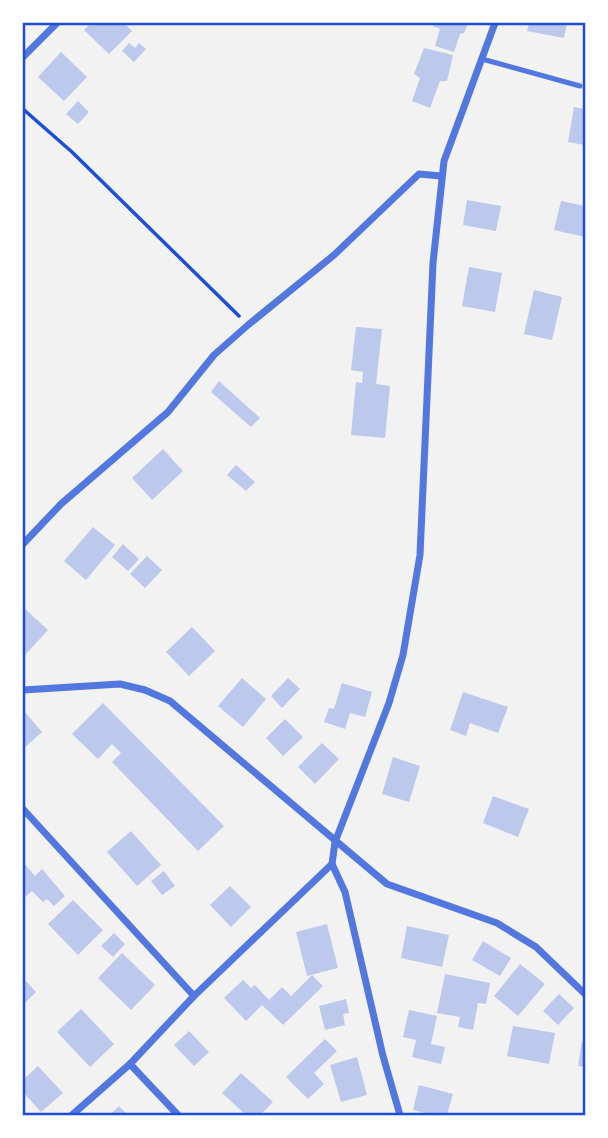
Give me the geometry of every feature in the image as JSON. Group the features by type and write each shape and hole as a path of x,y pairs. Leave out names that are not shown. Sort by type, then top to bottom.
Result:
{"street":[{"path":"23,57 57,23"},
{"path":"72,1115 130,1064 194,996 331,864 335,842 390,703 403,654 420,555 433,263 441,176 444,161 495,23"},
{"path":"23,544 61,504 168,412 214,355 334,255 419,174 441,176"},
{"path":"23,690 120,684 145,690 170,701 387,884 497,923 536,947 585,994"},
{"path":"23,809 194,996"},
{"path":"331,864 345,892 383,1056 400,1115"},
{"path":"130,1064 178,1115"}],"lane":[{"path":"482,59 580,86"}],"path":[{"path":"23,109 72,152 248,325"}],"building":[{"path":"91,23 124,23 132,31 109,54 84,30"},
{"path":"434,23 468,23 464,33 460,34 454,52 435,46 440,29 433,26"},
{"path":"529,23 567,23 564,38 527,31"},
{"path":"129,43 135,48 139,43 146,49 134,62 122,51"},
{"path":"424,48 453,55 447,81 440,81 430,108 412,101 420,78 414,74"},
{"path":"61,52 87,77 64,101 38,77"},
{"path":"78,101 89,112 78,124 66,114"},
{"path":"574,107 585,109 585,145 568,142"},
{"path":"467,200 501,206 496,231 463,225"},
{"path":"561,201 585,206 585,237 554,230"},
{"path":"469,267 502,273 495,312 462,306"},
{"path":"534,290 562,297 552,340 524,334"},
{"path":"356,327 382,329 376,384 390,386 385,438 351,435 356,382 362,383 363,372 351,370"},
{"path":"219,381 260,418 251,427 211,392"},
{"path":"163,449 183,471 152,500 132,478"},
{"path":"236,465 255,482 246,491 227,475"},
{"path":"93,527 115,545 86,580 64,561"},
{"path":"123,544 139,559 128,571 112,557"},
{"path":"147,556 162,570 145,588 130,574"},
{"path":"23,607 48,630 23,657"},
{"path":"192,627 215,651 189,676 166,652"},
{"path":"242,678 266,699 243,727 218,706"},
{"path":"288,678 300,689 282,708 271,696"},
{"path":"342,683 372,692 365,717 350,713 345,729 324,722 329,708 334,709"},
{"path":"463,692 508,707 498,733 470,723 466,736 450,730"},
{"path":"103,703 224,826 198,851 112,762 121,753 112,744 98,759 72,734"},
{"path":"23,710 42,732 23,749"},
{"path":"285,719 303,737 283,756 266,738"},
{"path":"322,743 339,759 315,784 298,767"},
{"path":"393,757 420,766 409,802 382,794"},
{"path":"493,796 529,809 518,837 483,823"},
{"path":"131,831 161,865 137,886 107,852"},
{"path":"23,862 35,876 42,869 65,896 54,906 47,899 43,902 32,891 23,899"},
{"path":"164,871 175,886 162,895 151,881"},
{"path":"230,886 251,907 231,927 210,905"},
{"path":"73,900 103,930 78,955 48,924"},
{"path":"327,924 338,968 307,976 296,932"},
{"path":"407,926 449,935 442,967 401,958"},
{"path":"114,933 125,944 113,957 101,946"},
{"path":"483,941 511,958 500,976 472,960"},
{"path":"122,953 155,985 131,1010 98,978"},
{"path":"520,964 545,984 518,1016 494,996"},
{"path":"445,974 490,983 486,1004 478,1003 473,1030 458,1027 460,1017 437,1013"},
{"path":"312,975 323,986 283,1025 262,1005 246,1021 224,998 243,980 251,988 255,985 269,1000 282,987 291,996"},
{"path":"23,978 36,992 23,1005"},
{"path":"559,994 574,1008 558,1025 543,1011"},
{"path":"346,999 349,1013 343,1014 345,1025 325,1030 319,1006"},
{"path":"81,1009 114,1044 90,1067 57,1032"},
{"path":"409,1010 437,1016 431,1044 445,1047 441,1064 412,1057 416,1040 403,1037"},
{"path":"513,1026 555,1033 549,1064 507,1056"},
{"path":"189,1031 209,1052 194,1066 174,1045"},
{"path":"325,1039 337,1051 314,1073 324,1084 308,1099 286,1077"},
{"path":"582,1041 585,1042 585,1067 578,1066"},
{"path":"357,1057 367,1095 341,1102 330,1065"},
{"path":"38,1066 63,1093 41,1112 23,1092 23,1080"},
{"path":"241,1073 273,1102 260,1115 246,1115 222,1093"},
{"path":"419,1085 453,1094 447,1115 413,1110"},
{"path":"119,1106 128,1115 110,1115"}]}
